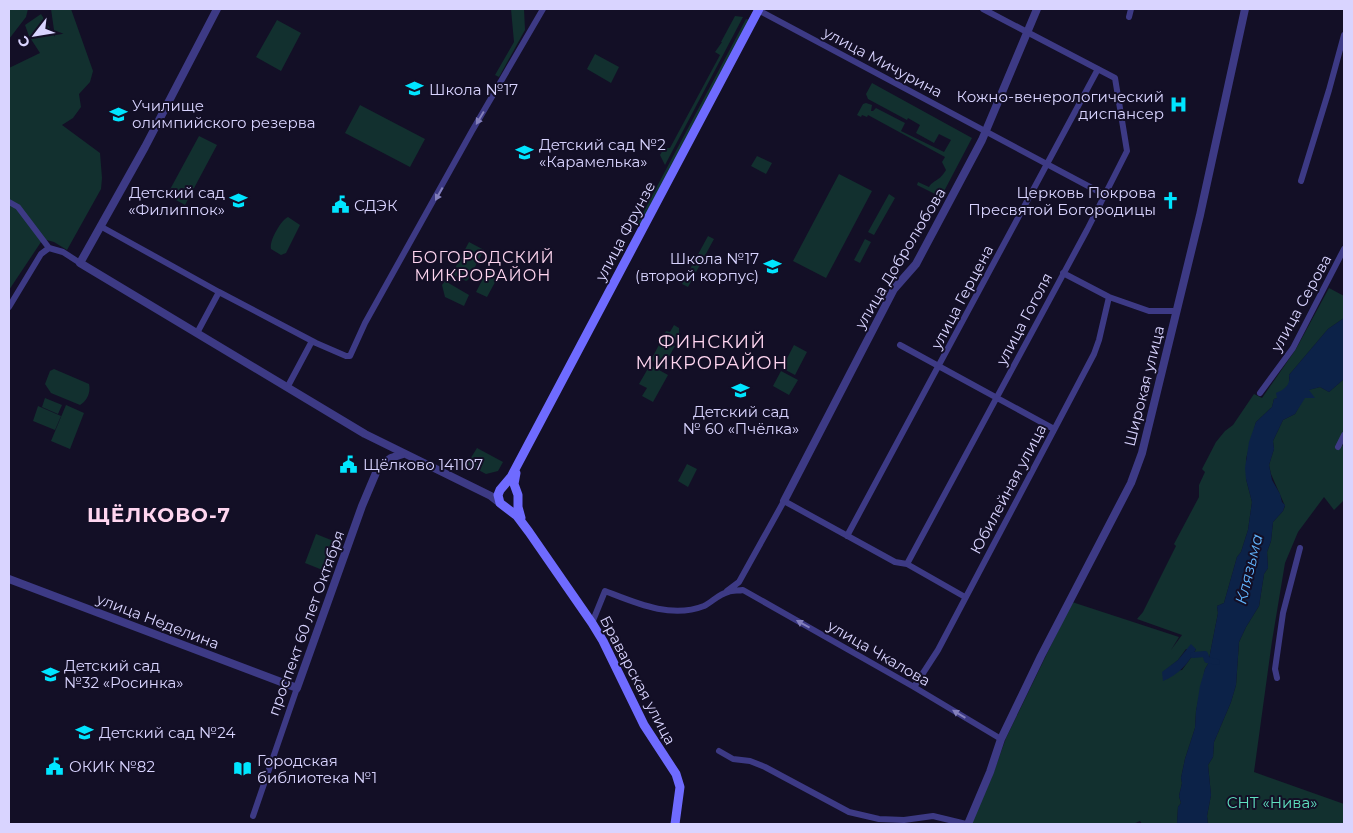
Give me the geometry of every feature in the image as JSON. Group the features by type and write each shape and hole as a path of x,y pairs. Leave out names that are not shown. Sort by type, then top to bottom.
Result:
{"main road":[{"name":"улица Фрунзе","path":"501,489 517,467 758,9"},
{"path":"517,467 514,479 515,490 518,495 519,512 529,532"},
{"path":"515,490 508,486 501,489 498,495 503,505 517,516 529,532"},
{"path":"503,505 511,506 517,500"},
{"name":"Браварская улица","path":"529,532 603,641 644,725 676,774 680,787 674,824"}],"street":[{"path":"80,263 145,147 217,9"},
{"path":"100,226 312,341 350,356 365,323 472,131 543,9"},
{"name":"улица Мичурина","path":"758,9 1105,195"},
{"path":"983,9 1098,69"},
{"name":"улица Добролюбова","path":"727,592 739,582 784,501 894,289 916,264 986,132 1037,9"},
{"path":"1129,17 1132,9"},
{"name":"Широкая улица","path":"967,824 990,772 1000,742 1040,656 1131,483 1142,453 1200,215 1245,9"},
{"path":"1301,182 1344,35"},
{"name":"улица Гоголя","path":"907,564 1127,151 1115,78 1098,69"},
{"name":"улица Герцена","path":"848,536 1098,69"},
{"path":"9,202 18,207 49,248"},
{"path":"9,307 41,254 49,248 54,248 288,386 365,434 485,493 503,505"},
{"name":"улица Серова","path":"1260,393 1293,348 1344,249"},
{"path":"1063,273 1109,297 1148,311 1176,311"},
{"path":"197,333 219,292"},
{"name":"Юбилейная улица","path":"914,686 938,650 1094,354 1109,297"},
{"path":"288,386 312,341"},
{"path":"900,345 1054,429"},
{"path":"1338,447 1344,435"},
{"name":"проспект 60 лет Октября","path":"253,816 362,506 378,468 391,458 403,454"},
{"path":"485,493 492,493 501,489"},
{"path":"784,501 895,562 907,564 965,597"},
{"path":"1277,678 1274,669 1283,613 1300,548"},
{"name":"улица Неделина","path":"9,579 297,688"},
{"name":"улица Чкалова","path":"727,592 743,590 914,686 1000,742"},
{"path":"592,623 605,591 646,607 669,610 690,610 705,605 727,592"},
{"path":"718,751 733,759 750,761 766,766 850,812 896,820 933,816 967,824"}],"green space":[{"path":"9,9 28,9 26,17 9,39"},
{"path":"51,9 71,9 93,71 90,82 79,94 81,107 73,118 62,125 100,153 101,189 67,250 54,242 43,239 9,290 9,68 40,53 29,36 25,25 41,14 55,37"},
{"path":"511,9 524,9 525,30 499,77 495,75 514,42"},
{"path":"735,16 743,17 665,165 660,155 664,148 670,148 720,55 715,52"},
{"path":"746,19 750,20 640,225 637,224"},
{"path":"277,20 301,33 281,71 256,57"},
{"path":"595,54 619,67 611,83 587,69"},
{"path":"872,83 972,138 941,197 917,185 918,182 929,187 941,177 946,170 942,162 945,157 868,115 867,117 862,115 861,117 857,115 863,104 866,103 872,105 871,111 876,108 905,123 901,131 944,152 951,140 939,134 934,143 916,133 920,125 868,99 866,94"},
{"path":"360,105 425,139 410,167 345,133"},
{"path":"199,136 217,145 185,205 167,195"},
{"path":"757,156 772,163 766,174 751,166"},
{"path":"839,174 872,191 826,278 793,261"},
{"path":"889,194 895,198 874,235 868,232"},
{"path":"288,217 300,225 286,253 281,255 271,249 271,245 276,231"},
{"path":"708,236 714,239 688,287 682,284"},
{"path":"865,239 871,242 860,263 854,260"},
{"path":"469,242 484,250 466,281 454,275 453,272"},
{"path":"488,269 499,275 487,297 476,292"},
{"path":"445,281 469,295 464,306 445,297 442,285"},
{"path":"1329,288 1344,296 1344,318 1328,329 1289,375 1289,384 1278,398 1274,399 1272,407 1256,422 1246,459 1246,479 1252,502 1248,530 1241,552 1237,557 1224,603 1217,606 1218,613 1196,711 1195,728 1181,778 1182,783 1179,796 1181,803 1178,807 1177,824 1142,824 1140,821 1133,824 971,824 992,777 1006,738 1072,602 1179,637 1171,650 1182,635 1137,619 1143,612 1176,546 1174,544 1199,497 1199,485 1205,472 1202,469 1216,442 1233,425 1254,394 1262,398 1296,349","holes":["1186,649 1196,649 1182,670 1163,672 1178,660"]},
{"path":"674,325 679,328 679,337 675,344 663,337 666,331 670,332"},
{"path":"662,339 675,346 663,367 651,360"},
{"path":"794,345 807,352 795,375 782,368"},
{"path":"650,365 668,375 653,402 642,396 647,388 639,384"},
{"path":"54,369 89,384 89,393 80,405 51,393 45,384 50,371"},
{"path":"781,371 798,380 789,395 773,386"},
{"name":"СНТ «Нива»","path":"1344,379 1344,442 1342,445 1344,447 1344,500 1334,510 1324,497 1298,532 1285,563 1254,772 1344,804 1344,824 1208,824 1207,816 1211,795 1208,765 1213,757 1214,742 1236,685 1239,642 1259,606 1264,574 1268,568 1267,552 1271,541 1273,522 1285,506 1269,465 1274,449 1273,441 1283,420 1295,414 1308,390 1320,387 1329,392"},
{"path":"45,398 62,405 58,414 42,407"},
{"path":"66,405 84,413 70,449 51,441"},
{"path":"38,406 61,416 55,430 33,421"},
{"path":"477,448 503,462 498,471 486,474 467,464"},
{"path":"687,464 697,469 688,487 678,481"},
{"path":"316,534 336,542 325,571 305,563"}],"water":[{"name":"Клязьма","path":"1344,318 1344,379 1329,392 1320,387 1309,390 1315,398 1305,398 1295,414 1283,420 1273,441 1274,449 1269,465 1272,480 1285,505 1283,511 1273,522 1271,541 1267,552 1268,568 1264,574 1259,606 1239,642 1236,685 1214,742 1213,757 1208,765 1211,795 1207,816 1208,824 1177,824 1178,807 1181,803 1179,796 1182,783 1181,778 1195,728 1200,686 1208,664 1218,613 1217,606 1224,603 1237,557 1241,552 1248,530 1252,502 1245,468 1249,442 1256,422 1272,407 1274,399 1277,398 1276,393 1284,389 1288,384 1289,375 1328,329"},
{"path":"1191,644 1196,649 1190,659 1178,672 1163,681 1162,672 1178,660"}],"waterway":[{"path":"1193,655 1205,654 1207,660 1217,662"}],"place":[{"name":"Школа №17","path":"415,89"},
{"name":"Кожно-венерологический диспансер","path":"1178,105"},
{"name":"Училище олимпийского резерва","path":"118,114"},
{"name":"Детский сад №2 «Карамелька»","path":"525,153"},
{"name":"Детский сад «Филиппок»","path":"239,201"},
{"name":"Церковь Покрова Пресвятой Богородицы","path":"1170,201"},
{"name":"СДЭК","path":"340,205"},
{"name":"Школа №17 (второй корпус)","path":"773,267"},
{"name":"Детский сад № 60 «Пчёлка»","path":"741,390"},
{"name":"Щёлково 141107","path":"349,464"},
{"name":"Детский сад №32 «Росинка»","path":"50,674"},
{"name":"Детский сад №24","path":"85,732"},
{"name":"ОКИК №82","path":"55,766"},
{"name":"Городская библиотека №1","path":"243,769"}],"district":[{"name":"БОГОРОДСКИЙ МИКРОРАЙОН","path":"483,266"},
{"name":"ФИНСКИЙ МИКРОРАЙОН","path":"712,352"},
{"name":"ЩЁЛКОВО-7","path":"159,515"}]}
